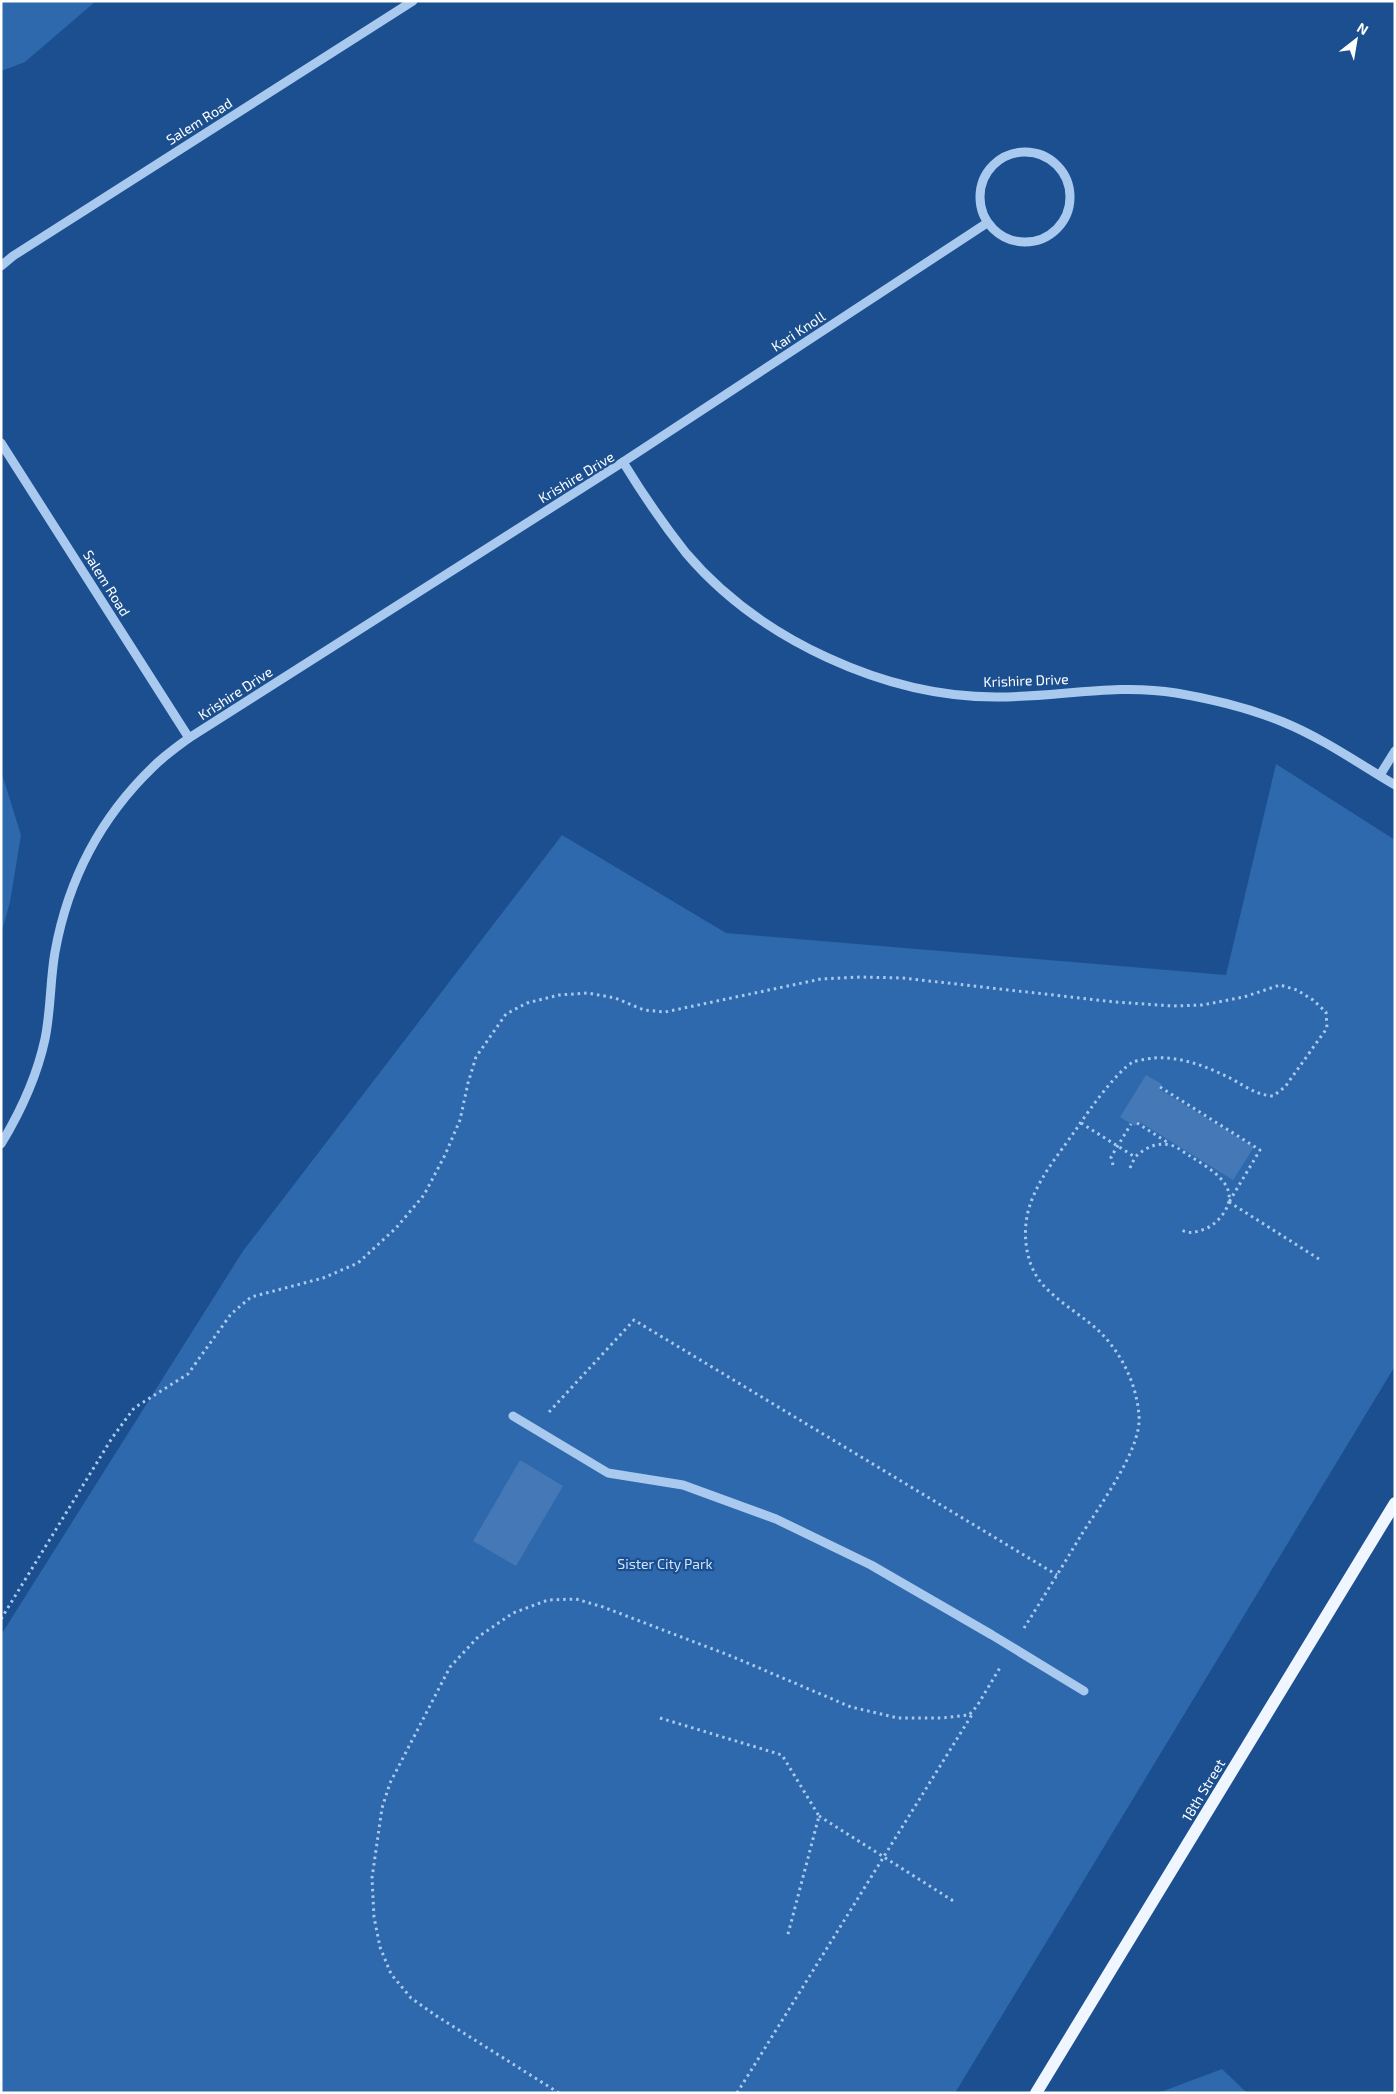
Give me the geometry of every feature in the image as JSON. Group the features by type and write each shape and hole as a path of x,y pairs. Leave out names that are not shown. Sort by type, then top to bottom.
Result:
{"main road":[{"name":"18th Street","path":"1036,2093 1395,1503"}],"street":[{"name":"Salem Road","path":"1,266 13,256 414,1"},
{"path":"1028,151 1044,155 1059,166 1068,179 1071,195 1066,218 1056,230 1043,239 1030,242 1014,241 999,234 988,223 979,200 981,185 988,170 999,159 1012,152 1028,151"},
{"name":"Kari Knoll","path":"623,462 988,223"},
{"name":"Salem Road","path":"1,442 189,738"},
{"name":"Krishire Drive","path":"1,1144 30,1089 45,1039 55,952 69,894 92,843 120,803 154,766 189,738 623,462 646,499 687,554 731,597 774,628 822,656 877,678 939,692 998,697 1110,690 1173,693 1228,704 1283,722 1340,751 1395,785"},
{"path":"1380,776 1395,750"},
{"path":"513,1416 608,1473 683,1485 776,1519 871,1566 1013,1648 1084,1692"}],"path":[{"path":"1,1619 112,1438 134,1408 188,1374 231,1314 251,1297 323,1278 358,1263 396,1228 424,1195 445,1154 460,1120 476,1057 506,1014 527,1003 558,995 588,993 614,998 644,1010 665,1012 820,979 860,977 903,978 1106,1001 1173,1006 1202,1005 1280,985 1297,990 1313,1000 1326,1012 1327,1028 1285,1087 1273,1096 1259,1095 1205,1066 1179,1060 1155,1058 1133,1062 1115,1079 1081,1123 1045,1176 1032,1200 1026,1219 1026,1239 1030,1262 1044,1286 1102,1334 1122,1359 1134,1388 1140,1417 1136,1439 1120,1473 738,2093"},
{"path":"1160,1087 1260,1150 1219,1219 1210,1227 1194,1233 1180,1229"},
{"path":"1081,1123 1135,1158"},
{"path":"1137,1123 1215,1172 1224,1182 1229,1202 1319,1259"},
{"path":"1114,1165 1111,1156 1132,1124"},
{"path":"1130,1168 1135,1158 1145,1148 1159,1144 1172,1145"},
{"path":"534,1429 634,1320 1057,1575"},
{"path":"559,2093 411,1998 391,1974 380,1947 374,1917 372,1878 382,1808 390,1783 450,1667 478,1638 513,1613 548,1600 576,1599 603,1607 731,1656 851,1707 898,1718 942,1718 969,1715 977,1706"},
{"path":"660,1718 782,1755 819,1816 955,1902"},
{"path":"788,1938 819,1816"}],"green space":[{"path":"1,1 96,1 25,62 1,71"},
{"name":"Sister City Park","path":"1276,764 1395,840 1395,1366 955,2093 1,2093 1,1635 243,1251 562,835 726,933 1226,975"},
{"path":"1,771 21,835 10,902 1,934"},
{"path":"1222,2069 1247,2093 1158,2093"}],"building":[{"path":"1146,1075 1162,1084 1159,1089 1254,1147 1233,1180 1138,1121 1135,1126 1120,1117"},
{"path":"520,1460 563,1486 516,1566 473,1541"}]}
